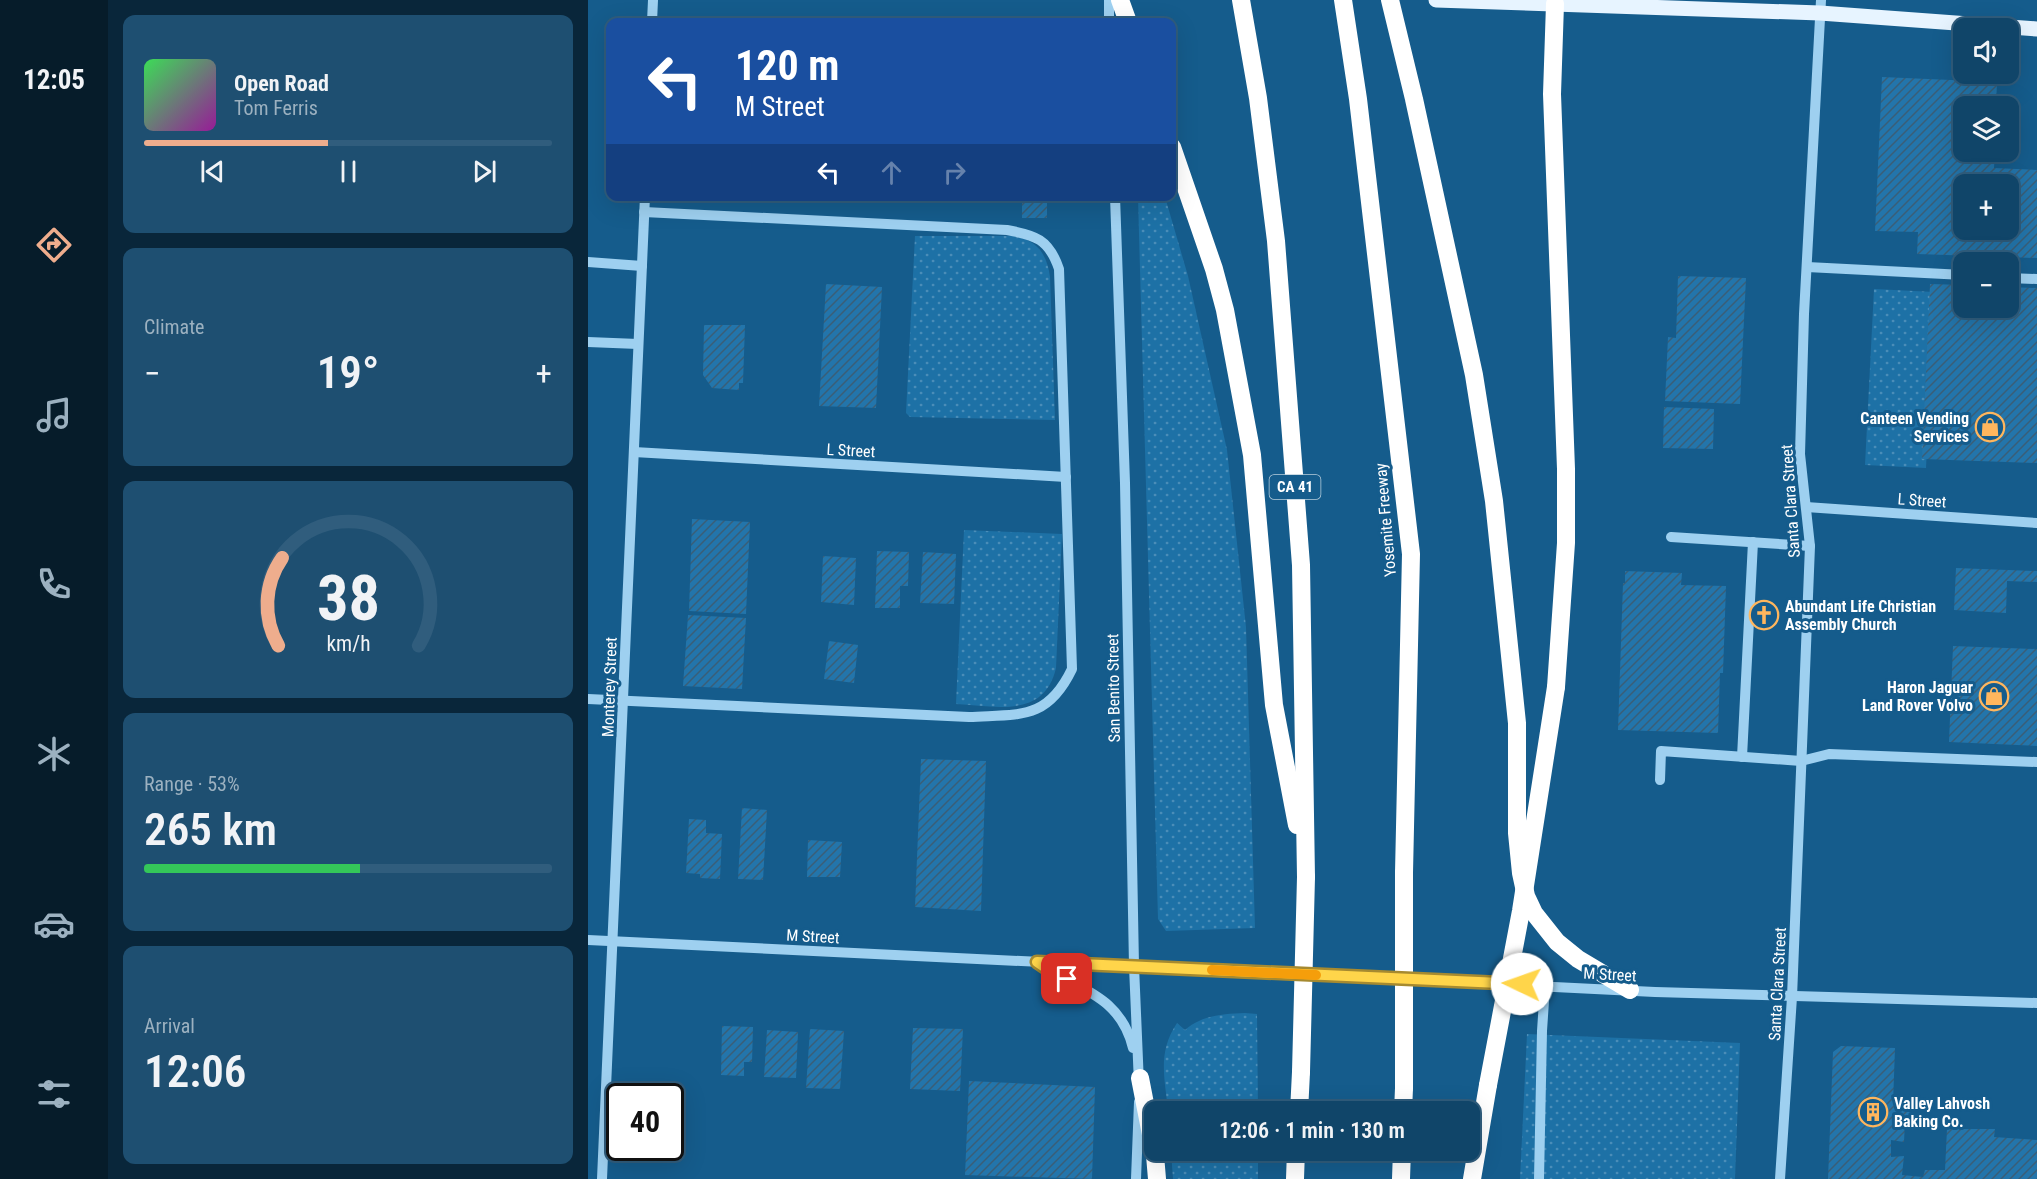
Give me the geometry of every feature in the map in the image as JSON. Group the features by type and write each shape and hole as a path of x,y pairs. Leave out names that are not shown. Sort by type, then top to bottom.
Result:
{"highway":[{"path":"1120,0 1127,18"},
{"name":"CA 41","path":"1241,0 1258,98 1276,241 1301,566 1306,877 1300,1101"},
{"name":"Yosemite Freeway","path":"1343,0 1358,99 1411,554 1404,873 1403,1101"},
{"path":"1390,0 1474,375 1494,501 1517,723 1516,832 1526,896 1534,913 1557,942 1578,959 1630,990"},
{"path":"1472,1179 1521,911 1556,687 1566,543 1566,469 1552,94 1555,2"},
{"path":"1176,158 1214,268 1225,310 1252,455 1274,705 1306,877"},
{"path":"1140,1078 1155,1155 1157,1179"},
{"path":"1295,1179 1296,1161"},
{"path":"1401,1179 1402,1161"}],"main road":[{"path":"1436,0 1820,7 2037,29"}],"street":[{"path":"652,18 653,0"},
{"path":"1109,0 1109,18"},
{"name":"Santa Clara Street","path":"1780,1179 1792,997 1810,546 1800,454 1820,7"},
{"name":"Monterey Street","path":"602,1179 645,201"},
{"name":"San Benito Street","path":"1115,201 1125,495 1134,966 1140,1078 1136,1179"},
{"path":"588,699 969,717 1029,713 1048,703 1062,689 1072,669 1059,269 1055,256 1044,243 1032,235 1007,230 644,212"},
{"path":"588,262 642,266"},
{"path":"1807,267 1953,274"},
{"path":"2019,278 2037,279"},
{"path":"588,342 639,344"},
{"name":"L Street","path":"634,452 1066,477"},
{"name":"L Street","path":"1806,507 2037,524"},
{"path":"1671,537 1810,546"},
{"path":"1742,757 1753,542"},
{"path":"1659,780 1662,751 1801,761 1829,754 2037,762"},
{"name":"M Street","path":"588,940 1630,990 1792,997 2037,1003"},
{"name":"M Street","path":"1037,962 1053,973 1081,985 1104,1001 1120,1018 1130,1035 1140,1078"},
{"path":"1539,1179 1545,986"}],"shaded area":[{"path":"1138,201 1166,201 1188,276 1227,450 1246,627 1255,928 1166,931 1158,919"},
{"path":"915,236 1013,236 1028,241 1039,249 1046,261 1050,277 1055,420 910,417 906,413"},
{"path":"1874,289 1934,292 1926,468 1865,465"},
{"path":"964,530 1062,534 1056,668 1050,684 1041,695 1030,702 1002,707 956,704"},
{"path":"1257,1014 1258,1101 1167,1101 1164,1077 1165,1055 1177,1023 1185,1030 1198,1021 1221,1015"},
{"path":"1527,1034 1740,1043 1735,1179 1520,1179"},
{"path":"1172,1161 1258,1161 1258,1179 1173,1179"}],"building":[{"path":"1882,77 1953,80 1953,84 1997,84 1996,96 1953,96 1953,162 1994,162 1994,168 2037,170 2037,258 2019,257 2019,252 1953,252 1953,255 1917,254 1918,232 1875,231"},
{"path":"1022,201 1047,201 1047,218 1022,218"},
{"path":"1678,276 1746,278 1740,404 1665,401 1668,337 1676,338"},
{"path":"826,284 882,287 876,408 819,406"},
{"path":"1930,284 1953,285 1953,318 2019,318 2019,287 2037,288 2037,463 1922,459"},
{"path":"704,325 745,325 743,383 739,383 739,390 712,388 703,375"},
{"path":"1664,407 1714,409 1713,449 1663,448"},
{"path":"692,519 750,522 746,614 689,611"},
{"path":"877,551 909,552 908,586 900,586 900,608 875,608"},
{"path":"923,552 956,554 954,604 920,603"},
{"path":"823,556 856,558 854,605 821,602"},
{"path":"1956,568 2037,571 2037,582 2007,581 2006,613 1954,610"},
{"path":"1625,571 1682,573 1681,585 1726,586 1718,733 1618,730"},
{"path":"688,615 746,618 742,689 683,686"},
{"path":"829,641 858,645 854,683 824,679"},
{"name":"Haron Jaguar Land Rover Volvo","path":"1953,646 2037,649 2037,746 1949,742"},
{"path":"921,759 986,761 981,911 915,907"},
{"path":"742,808 767,810 763,880 738,879"},
{"path":"689,819 706,820 706,833 722,834 720,879 700,878 700,874 686,873"},
{"path":"808,840 842,842 840,877 807,877"},
{"path":"722,1026 753,1027 752,1062 744,1062 744,1076 721,1075"},
{"path":"913,1028 963,1029 960,1091 910,1089"},
{"path":"810,1029 844,1031 840,1089 806,1088"},
{"path":"767,1030 798,1032 796,1078 764,1077"},
{"name":"Valley Lahvosh Baking Co.","path":"1841,1046 1895,1048 1893,1104 1915,1103 1914,1121 1905,1120 1904,1142 1891,1140 1891,1157 1904,1156 1902,1175 1923,1177 1925,1170 1945,1170 1947,1129 1995,1129 1994,1137 2037,1140 2037,1179 1828,1179 1833,1052"},
{"path":"969,1081 1095,1087 1092,1179 965,1175"}],"slow traffic":[{"path":"1212,970 1316,975"}],"place":[{"name":"Canteen Vending Services","path":"1990,427"},
{"name":"Abundant Life Christian Assembly Church","path":"1764,615"},
{"name":"Haron Jaguar Land Rover Volvo","path":"1994,696"},
{"name":"Valley Lahvosh Baking Co.","path":"1873,1112"}],"route":[{"path":"1067,979 1037,962 1522,984"}]}
